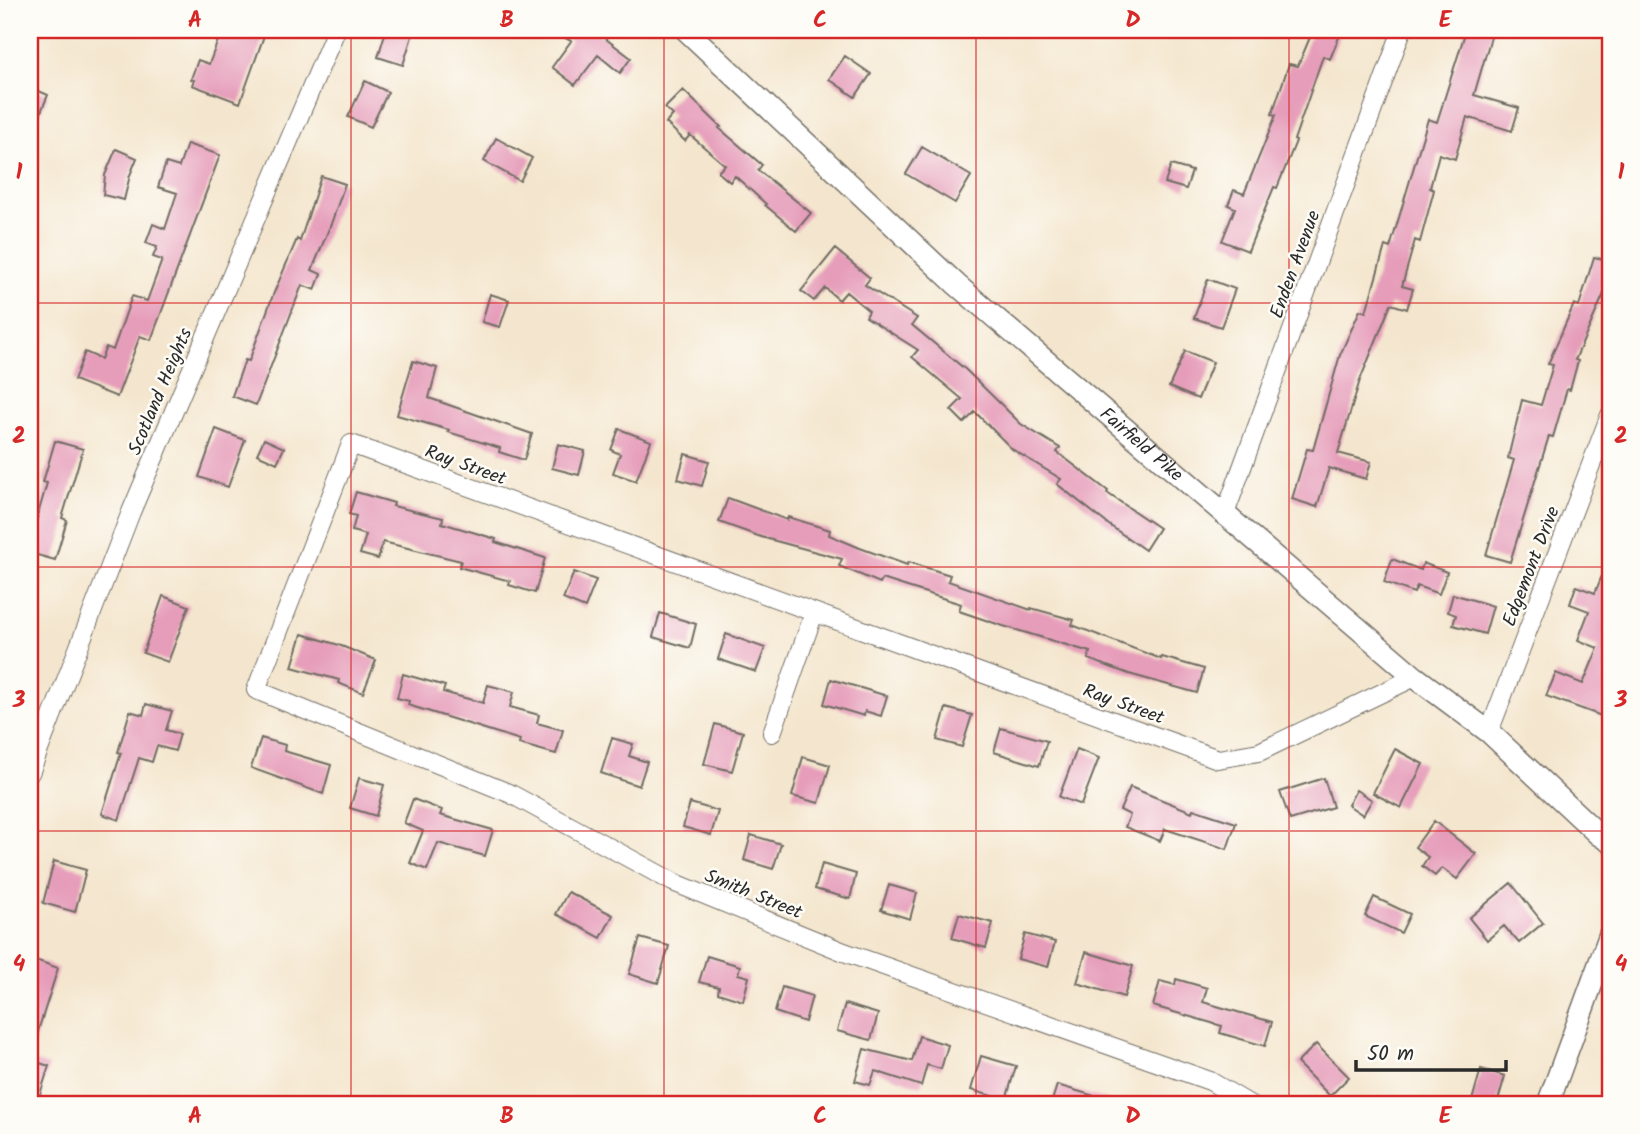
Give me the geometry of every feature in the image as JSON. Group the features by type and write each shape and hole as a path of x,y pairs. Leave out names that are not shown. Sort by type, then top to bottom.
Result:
{"street":[{"name":"Scotland Heights","path":"30,773 131,512 336,30"},
{"name":"Fairfield Pike","path":"687,30 957,285 1415,677 1489,732 1599,835 1610,842"},
{"name":"Enden Avenue","path":"1225,514 1402,30"},
{"name":"Edgemont Drive","path":"1489,732 1610,415"},
{"name":"Ray Street","path":"256,690 351,444 1218,759 1259,752 1415,677"},
{"path":"772,733 814,613"},
{"name":"Smith Street","path":"256,690 511,794 673,882 844,952 1210,1080 1249,1104"},
{"path":"1548,1104 1610,934"}],"building":[{"path":"222,30 266,30 240,103 192,85 194,80 191,79 198,60 209,64"},
{"path":"386,30 414,30 403,65 378,57"},
{"path":"551,30 594,30 631,58 620,73 598,55 575,85 552,67 571,41"},
{"path":"1313,30 1342,30 1330,59 1323,56 1294,140 1296,141 1248,251 1222,241 1235,208 1228,205 1234,190 1244,194 1276,115 1272,114 1289,64 1298,66"},
{"path":"1466,30 1493,30 1474,95 1519,108 1512,131 1467,117 1455,159 1439,154 1430,188 1434,190 1420,242 1415,240 1402,286 1413,289 1407,309 1391,304 1360,380 1338,453 1371,462 1366,479 1329,468 1317,507 1292,499 1307,449 1313,450 1340,355 1360,310 1366,312 1385,246 1390,248 1428,119 1437,122"},
{"path":"845,56 871,74 855,97 829,79"},
{"path":"365,81 388,92 371,127 348,117"},
{"path":"30,87 48,95 30,138"},
{"path":"683,90 721,127 719,128 762,165 758,170 811,213 796,231 735,176 730,182 718,172 725,165 690,135 685,141 666,123 673,115 665,108"},
{"path":"496,138 532,158 520,181 484,161"},
{"path":"187,144 220,155 151,340 140,336 117,397 74,380 85,352 101,359 106,347 113,350 132,296 147,301 162,260 153,257 157,247 146,243 153,224 165,229 177,193 158,187 166,163 179,167"},
{"path":"922,147 971,176 955,203 906,174"},
{"path":"116,149 137,158 124,200 103,195 105,175"},
{"path":"1171,165 1192,171 1186,189 1165,183"},
{"path":"321,176 345,184 312,270 321,274 315,290 302,285 256,405 232,396 245,360 249,361 297,239 300,241"},
{"path":"835,249 870,278 865,285 917,318 912,325 966,370 1021,424 1060,448 1057,452 1108,491 1107,493 1159,528 1145,550 1057,484 1061,479 1012,449 975,412 964,423 951,410 962,399 912,357 918,350 866,317 869,311 846,292 839,300 825,288 814,301 801,291"},
{"path":"1594,257 1610,261 1610,280 1575,360 1578,361 1570,390 1567,389 1553,437 1549,436 1510,562 1486,555 1514,460 1508,458 1522,400 1541,405 1553,365 1548,364 1574,304 1579,306"},
{"path":"1208,279 1235,289 1221,327 1194,318"},
{"path":"490,294 509,300 500,327 482,322"},
{"path":"1185,351 1213,362 1198,399 1169,387"},
{"path":"413,361 437,368 429,398 532,434 524,460 499,452 500,448 397,415"},
{"path":"216,429 245,440 228,487 199,477"},
{"path":"619,429 651,441 636,481 613,473 620,454 611,450"},
{"path":"264,439 284,448 277,463 257,454"},
{"path":"55,441 83,449 62,518 67,520 55,560 30,553 30,542 47,483 43,482"},
{"path":"558,444 585,451 579,475 552,468"},
{"path":"685,454 709,461 702,486 678,479"},
{"path":"356,492 394,503 393,506 443,518 442,523 496,539 495,542 545,558 535,593 509,585 510,581 459,567 461,561 383,542 378,559 360,554 366,535 352,531 356,516 349,514"},
{"path":"728,498 787,520 788,517 830,530 829,535 907,565 908,562 950,575 948,581 1031,610 1074,620 1072,625 1161,659 1162,657 1204,669 1197,693 1129,674 1088,659 1090,652 959,611 961,604 882,579 880,583 839,566 842,559 761,537 719,522"},
{"path":"1609,558 1610,719 1546,696 1556,673 1583,684 1598,648 1578,640 1589,611 1570,604 1576,586 1595,593"},
{"path":"1392,559 1421,570 1423,563 1447,572 1439,594 1417,586 1414,593 1384,582"},
{"path":"574,572 596,580 585,608 563,599"},
{"path":"1453,594 1493,606 1485,634 1453,625 1456,615 1448,612"},
{"path":"163,596 189,606 168,662 143,653"},
{"path":"660,613 696,624 690,648 653,637"},
{"path":"302,634 376,660 363,693 338,683 339,680 292,667"},
{"path":"726,634 765,648 756,672 718,659"},
{"path":"403,674 445,686 443,692 483,703 488,685 514,692 510,707 539,715 537,723 563,730 556,754 519,744 520,740 408,705 409,701 397,698"},
{"path":"831,679 887,696 881,716 865,711 864,716 824,704"},
{"path":"146,704 172,711 166,730 180,734 175,751 157,746 152,762 139,758 119,820 102,814 121,753 118,752 130,711 143,715"},
{"path":"946,708 972,715 962,747 937,740"},
{"path":"715,724 743,732 732,771 704,764"},
{"path":"1001,728 1047,741 1039,766 994,752"},
{"path":"261,738 285,745 284,751 331,765 323,794 251,768"},
{"path":"612,738 633,744 629,756 647,762 639,786 601,773"},
{"path":"1077,749 1099,758 1081,805 1059,797"},
{"path":"1395,749 1423,764 1401,808 1373,793"},
{"path":"803,757 830,765 819,803 792,796"},
{"path":"359,778 384,785 376,816 350,808"},
{"path":"1324,778 1333,807 1290,820 1280,792"},
{"path":"1130,787 1192,812 1193,809 1236,823 1227,849 1165,829 1160,841 1125,827 1130,815 1120,810"},
{"path":"1356,790 1372,800 1363,815 1348,805"},
{"path":"413,799 442,810 440,815 493,830 485,856 438,843 427,870 410,863 423,831 404,823"},
{"path":"690,803 718,811 711,835 683,827"},
{"path":"1434,821 1476,854 1457,879 1442,868 1435,876 1422,866 1428,857 1415,847"},
{"path":"751,835 781,844 773,869 744,860"},
{"path":"54,861 86,870 75,912 43,903"},
{"path":"822,864 856,874 850,899 815,889"},
{"path":"1511,883 1543,923 1519,943 1504,926 1487,940 1469,918"},
{"path":"889,885 917,893 910,919 881,910"},
{"path":"568,892 613,915 601,938 556,914"},
{"path":"1374,897 1410,914 1401,933 1365,916"},
{"path":"959,914 993,923 986,948 952,938"},
{"path":"1025,934 1055,942 1048,967 1018,959"},
{"path":"640,938 669,946 658,983 629,974"},
{"path":"1086,952 1133,966 1124,997 1077,983"},
{"path":"707,956 740,966 738,974 749,977 743,1001 718,993 719,987 699,982"},
{"path":"30,958 58,968 32,1050 30,1050"},
{"path":"1176,979 1207,988 1203,1002 1272,1022 1265,1046 1220,1033 1222,1026 1153,1006 1160,981 1175,985"},
{"path":"782,987 812,996 805,1022 775,1012"},
{"path":"845,1004 878,1014 871,1040 837,1031"},
{"path":"919,1036 948,1045 941,1069 927,1065 921,1086 875,1071 870,1085 855,1081 864,1049 912,1061"},
{"path":"1316,1044 1349,1077 1330,1096 1297,1063"},
{"path":"981,1056 1016,1066 1006,1100 971,1090"},
{"path":"30,1060 49,1066 37,1104 30,1104"},
{"path":"1481,1069 1505,1076 1497,1104 1471,1104"},
{"path":"1057,1085 1108,1100 1108,1104 1051,1104"}]}
